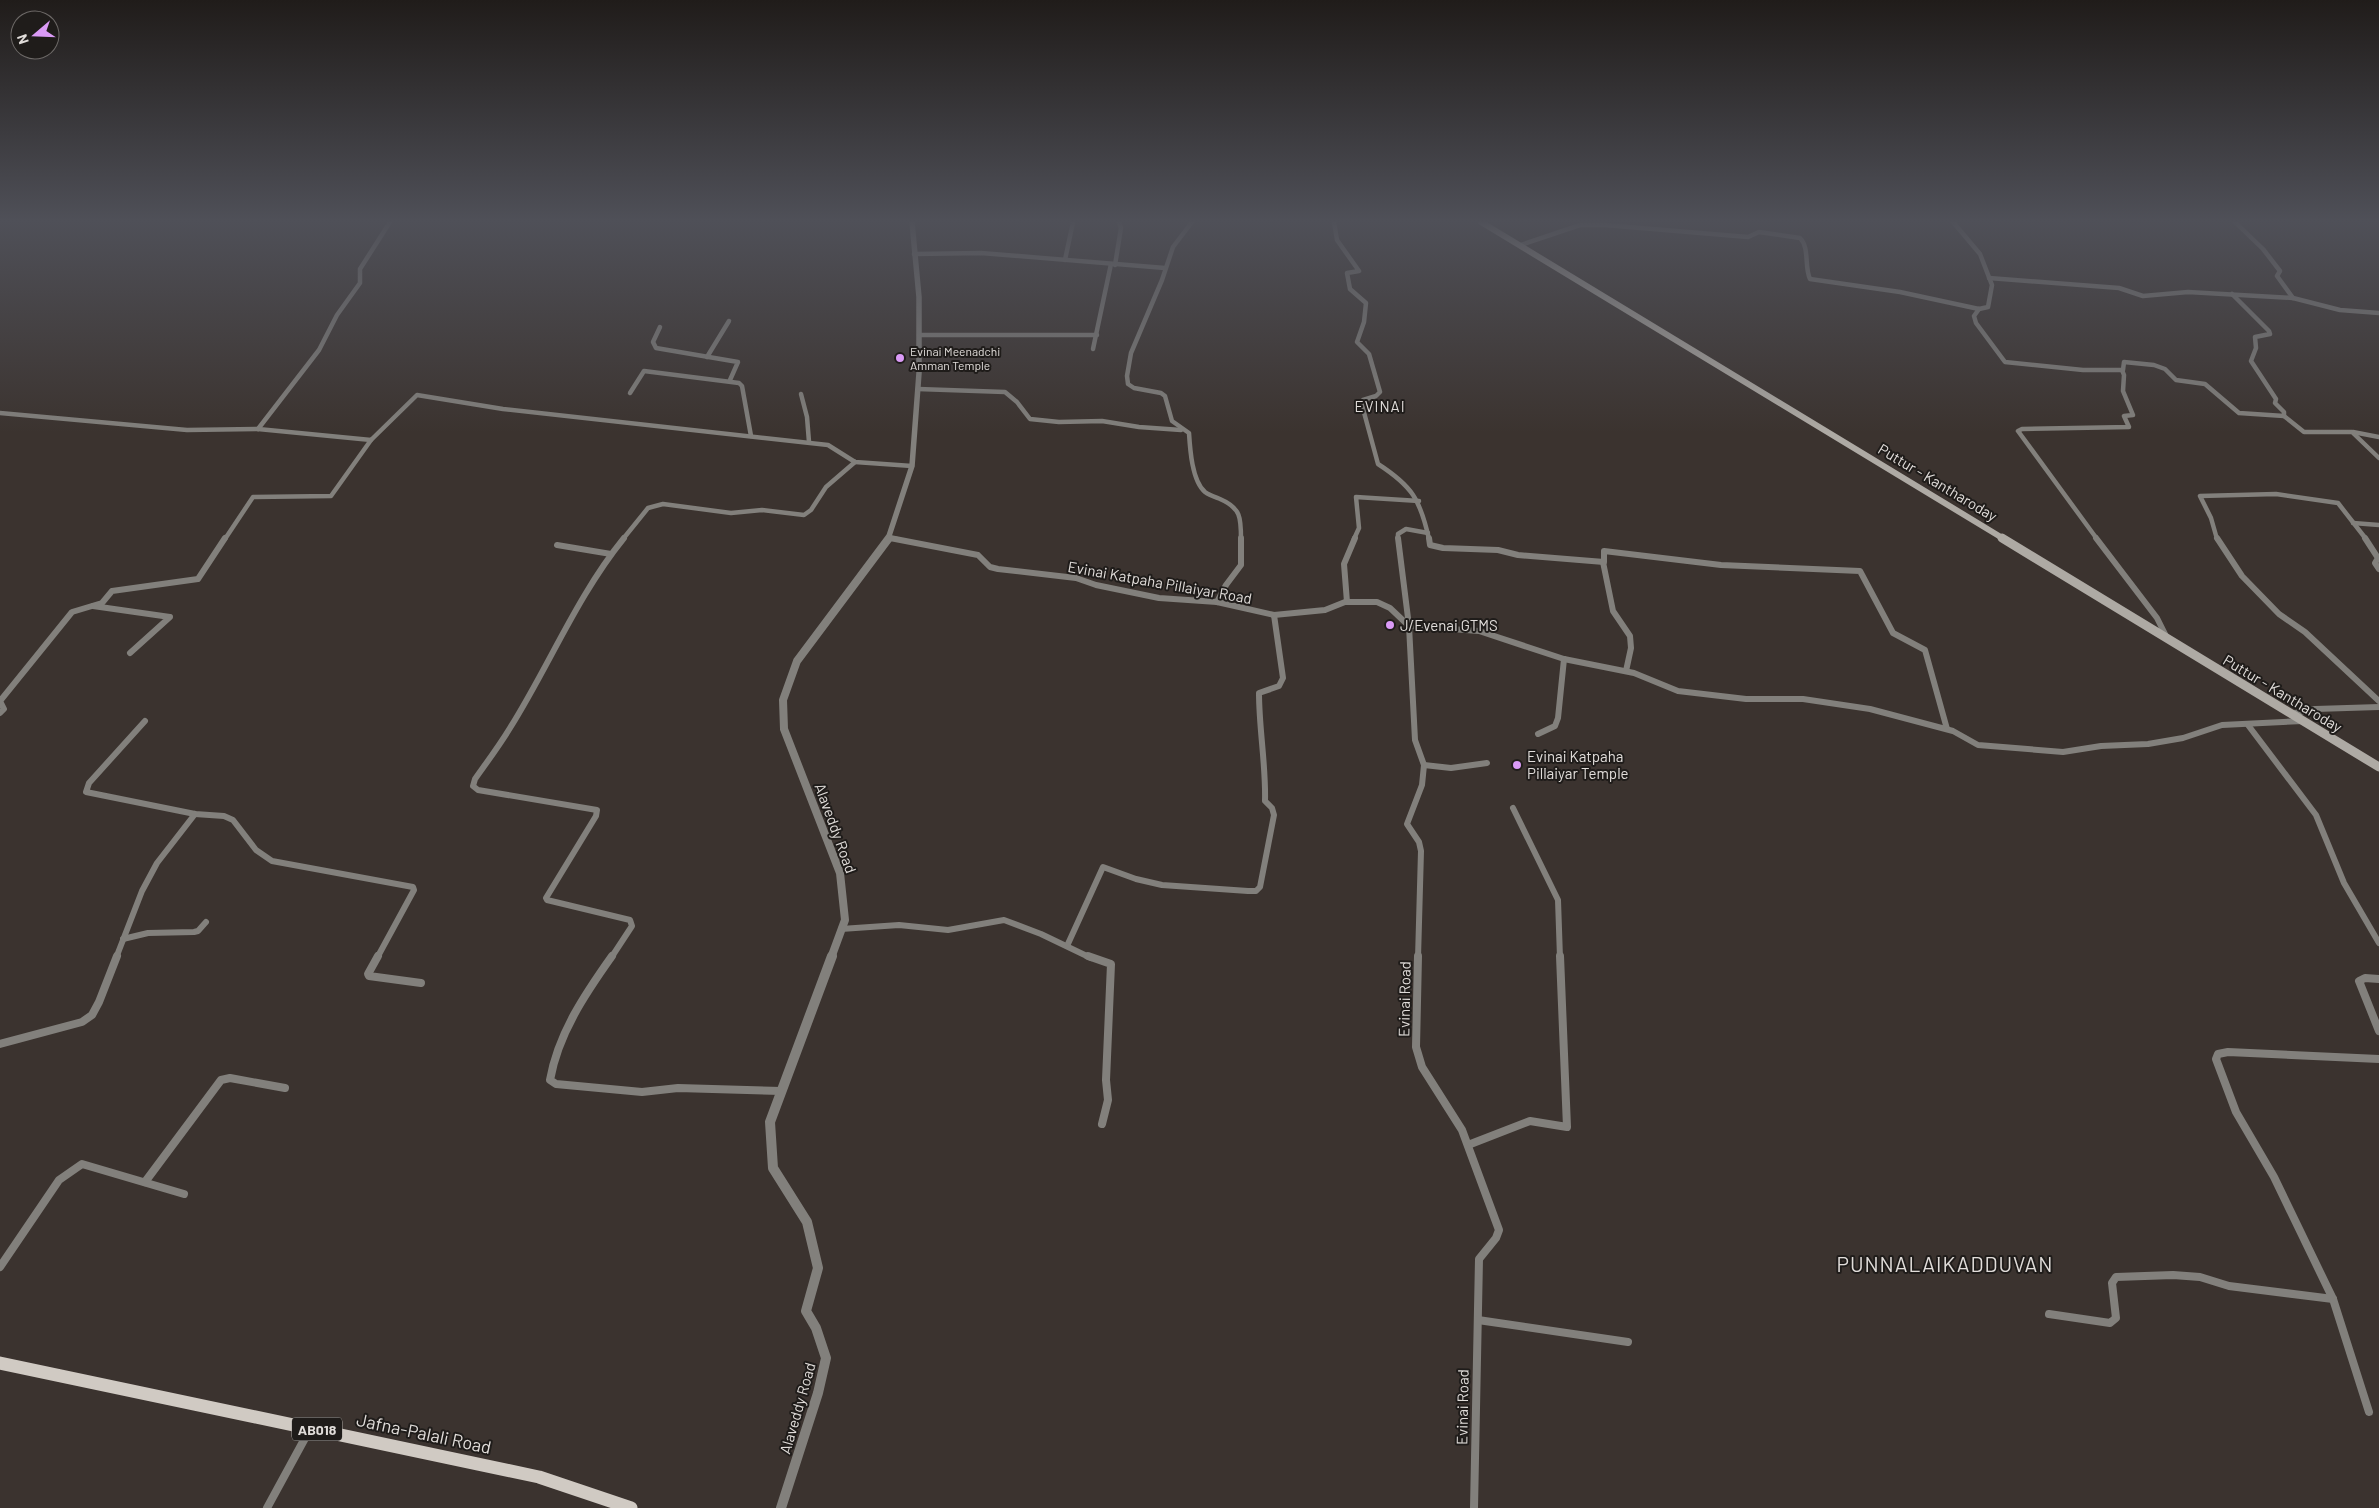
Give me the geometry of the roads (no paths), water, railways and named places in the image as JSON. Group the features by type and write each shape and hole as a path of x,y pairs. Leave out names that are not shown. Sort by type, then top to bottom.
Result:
{"main road":[{"name":"Puttur - Kantharoday","path":"1599,292 2379,767"},
{"name":"Jafna-Palali Road","path":"0,1364 539,1477 631,1508"}],"street":[{"path":"258,429 320,350 337,316 353,292"},
{"name":"Alaveddy Road","path":"781,1508 818,1393 826,1358 816,1328 806,1311 818,1268 807,1222 774,1168 770,1122 845,920 840,873 784,729 783,700 797,661 888,538 912,466 918,389 918,292"},
{"path":"1094,349 1107,292"},
{"path":"1157,292 1131,353 1127,376 1128,384 1134,388 1161,393 1165,396 1172,421 1176,426 1187,430"},
{"path":"1352,292 1366,303 1364,322 1357,342 1369,354 1380,392 1376,396 1363,400 1362,405 1378,464 1406,482 1419,501 1430,545 1443,548 1498,550 1518,555 1603,562"},
{"path":"1902,292 1979,309 1988,307 1991,292"},
{"path":"2132,292 2143,296 2184,292"},
{"path":"2196,292 2293,298 2340,310 2379,313"},
{"path":"2289,292 2293,298"},
{"path":"2232,294 2269,331 2270,334 2254,336 2256,348 2252,361 2273,393 2276,399 2275,403 2284,412 2284,416"},
{"path":"1979,309 1974,316 1976,323 2005,362 2083,370 2122,370"},
{"path":"707,357 730,321"},
{"path":"660,328 653,342 654,347 738,362 730,380"},
{"path":"919,335 1097,336"},
{"path":"2167,638 2157,618 2054,483 2018,431 2030,428 2129,427 2124,416 2133,415 2123,391 2124,375 2122,370 2124,369 2124,362 2128,362 2160,365 2167,369 2176,380 2205,384 2239,413 2284,416 2304,432 2352,432 2379,437"},
{"path":"630,393 644,371 730,380 739,383 742,386 751,436"},
{"path":"918,389 1005,392 1017,402 1030,419 1059,422 1102,421 1140,427 1187,430"},
{"path":"801,394 808,418 810,442"},
{"path":"0,713 4,709 0,701 72,612 102,603 112,591 198,579 253,497 331,496 371,440 417,395 504,409 810,442 828,445 855,462 912,466"},
{"path":"0,413 188,430 258,429 371,440"},
{"path":"1187,430 1190,456 1201,487 1206,493 1231,504 1238,512 1241,522 1241,565 1226,585 1217,602"},
{"path":"2352,432 2379,458"},
{"path":"781,1091 678,1088 642,1092 556,1084 550,1080 563,1037 584,997 632,926 630,920 547,900 546,898 596,816 597,810 478,790 473,786 475,779 510,728 572,616 611,554 648,508 653,505 662,504 730,513 762,510 804,516 811,510 826,487 842,476 855,462"},
{"path":"2379,569 2375,563 2378,558 2374,550 2344,508 2338,503 2276,494 2200,496 2211,518 2217,540 2242,576 2279,614 2305,632 2379,701"},
{"path":"1347,602 1344,564 1359,528 1356,497 1419,501"},
{"path":"2353,523 2379,525"},
{"name":"Evinai Road","path":"1428,533 1406,529 1398,534 1398,550 1409,626 1415,740 1424,765 1422,784 1407,824 1419,842 1421,851 1416,1047 1422,1067 1462,1130 1499,1230 1498,1238 1483,1251 1479,1259 1474,1508"},
{"name":"Evinai Katpaha Pillaiyar Road","path":"888,538 978,555 990,567 998,569 1076,578 1096,585 1159,598 1217,602 1274,615 1326,610 1347,602 1377,602 1384,604 1409,626"},
{"path":"557,545 611,554"},
{"path":"1626,671 1631,648 1630,636 1614,611 1603,562 1604,551 1721,565 1860,571 1893,633 1925,650 1947,729"},
{"path":"92,606 170,617 130,653"},
{"path":"1067,946 1103,867 1136,879 1181,885 1248,891 1256,891 1260,887 1274,815 1272,808 1265,801 1266,771 1259,727 1258,700 1259,693 1262,690 1279,686 1283,678 1274,615"},
{"path":"1409,626 1479,631 1508,638 1564,659 1646,676 1678,690 1746,699 1803,699 1870,709 1947,729 1978,744 2032,751 2063,752 2183,738 2222,725 2248,726 2303,721"},
{"path":"1538,734 1555,726 1558,718 1564,659"},
{"path":"2292,714 2315,709 2379,707"},
{"path":"145,721 89,783 86,792 195,814 224,816 233,820 256,850 272,861 413,887 414,890 368,974 369,976 421,983"},
{"path":"2248,726 2316,814 2345,884 2379,943"},
{"path":"1424,765 1451,768 1487,763"},
{"path":"1468,1145 1530,1121 1568,1127 1558,900 1513,808"},
{"path":"0,1044 82,1022 92,1015 99,1002 142,891 157,863 195,814"},
{"path":"841,929 899,925 948,930 1004,920 1096,960 1111,964 1106,1080 1108,1100 1102,1124"},
{"path":"123,939 148,933 194,932 198,931 206,922"},
{"path":"2379,978 2365,978 2358,981 2379,1031"},
{"path":"2369,1412 2333,1299 2274,1177 2236,1112 2216,1059 2218,1054 2228,1052 2379,1059"},
{"path":"145,1182 221,1080 230,1078 286,1088"},
{"path":"0,1267 59,1180 70,1170 82,1164 184,1194"},
{"path":"2049,1314 2110,1323 2116,1318 2112,1283 2116,1277 2128,1276 2200,1277 2229,1286 2333,1299"},
{"path":"1478,1320 1628,1342"},
{"path":"267,1508 311,1428"}],"place":[{"name":"Evinai Meenadchi Amman Temple","path":"900,358"},
{"name":"J/Evenai GTMS","path":"1390,625"},
{"name":"Evinai Katpaha Pillaiyar Temple","path":"1517,765"}],"district":[{"name":"EVINAI","path":"1380,406"},
{"name":"PUNNALAIKADDUVAN","path":"1945,1263"}]}
